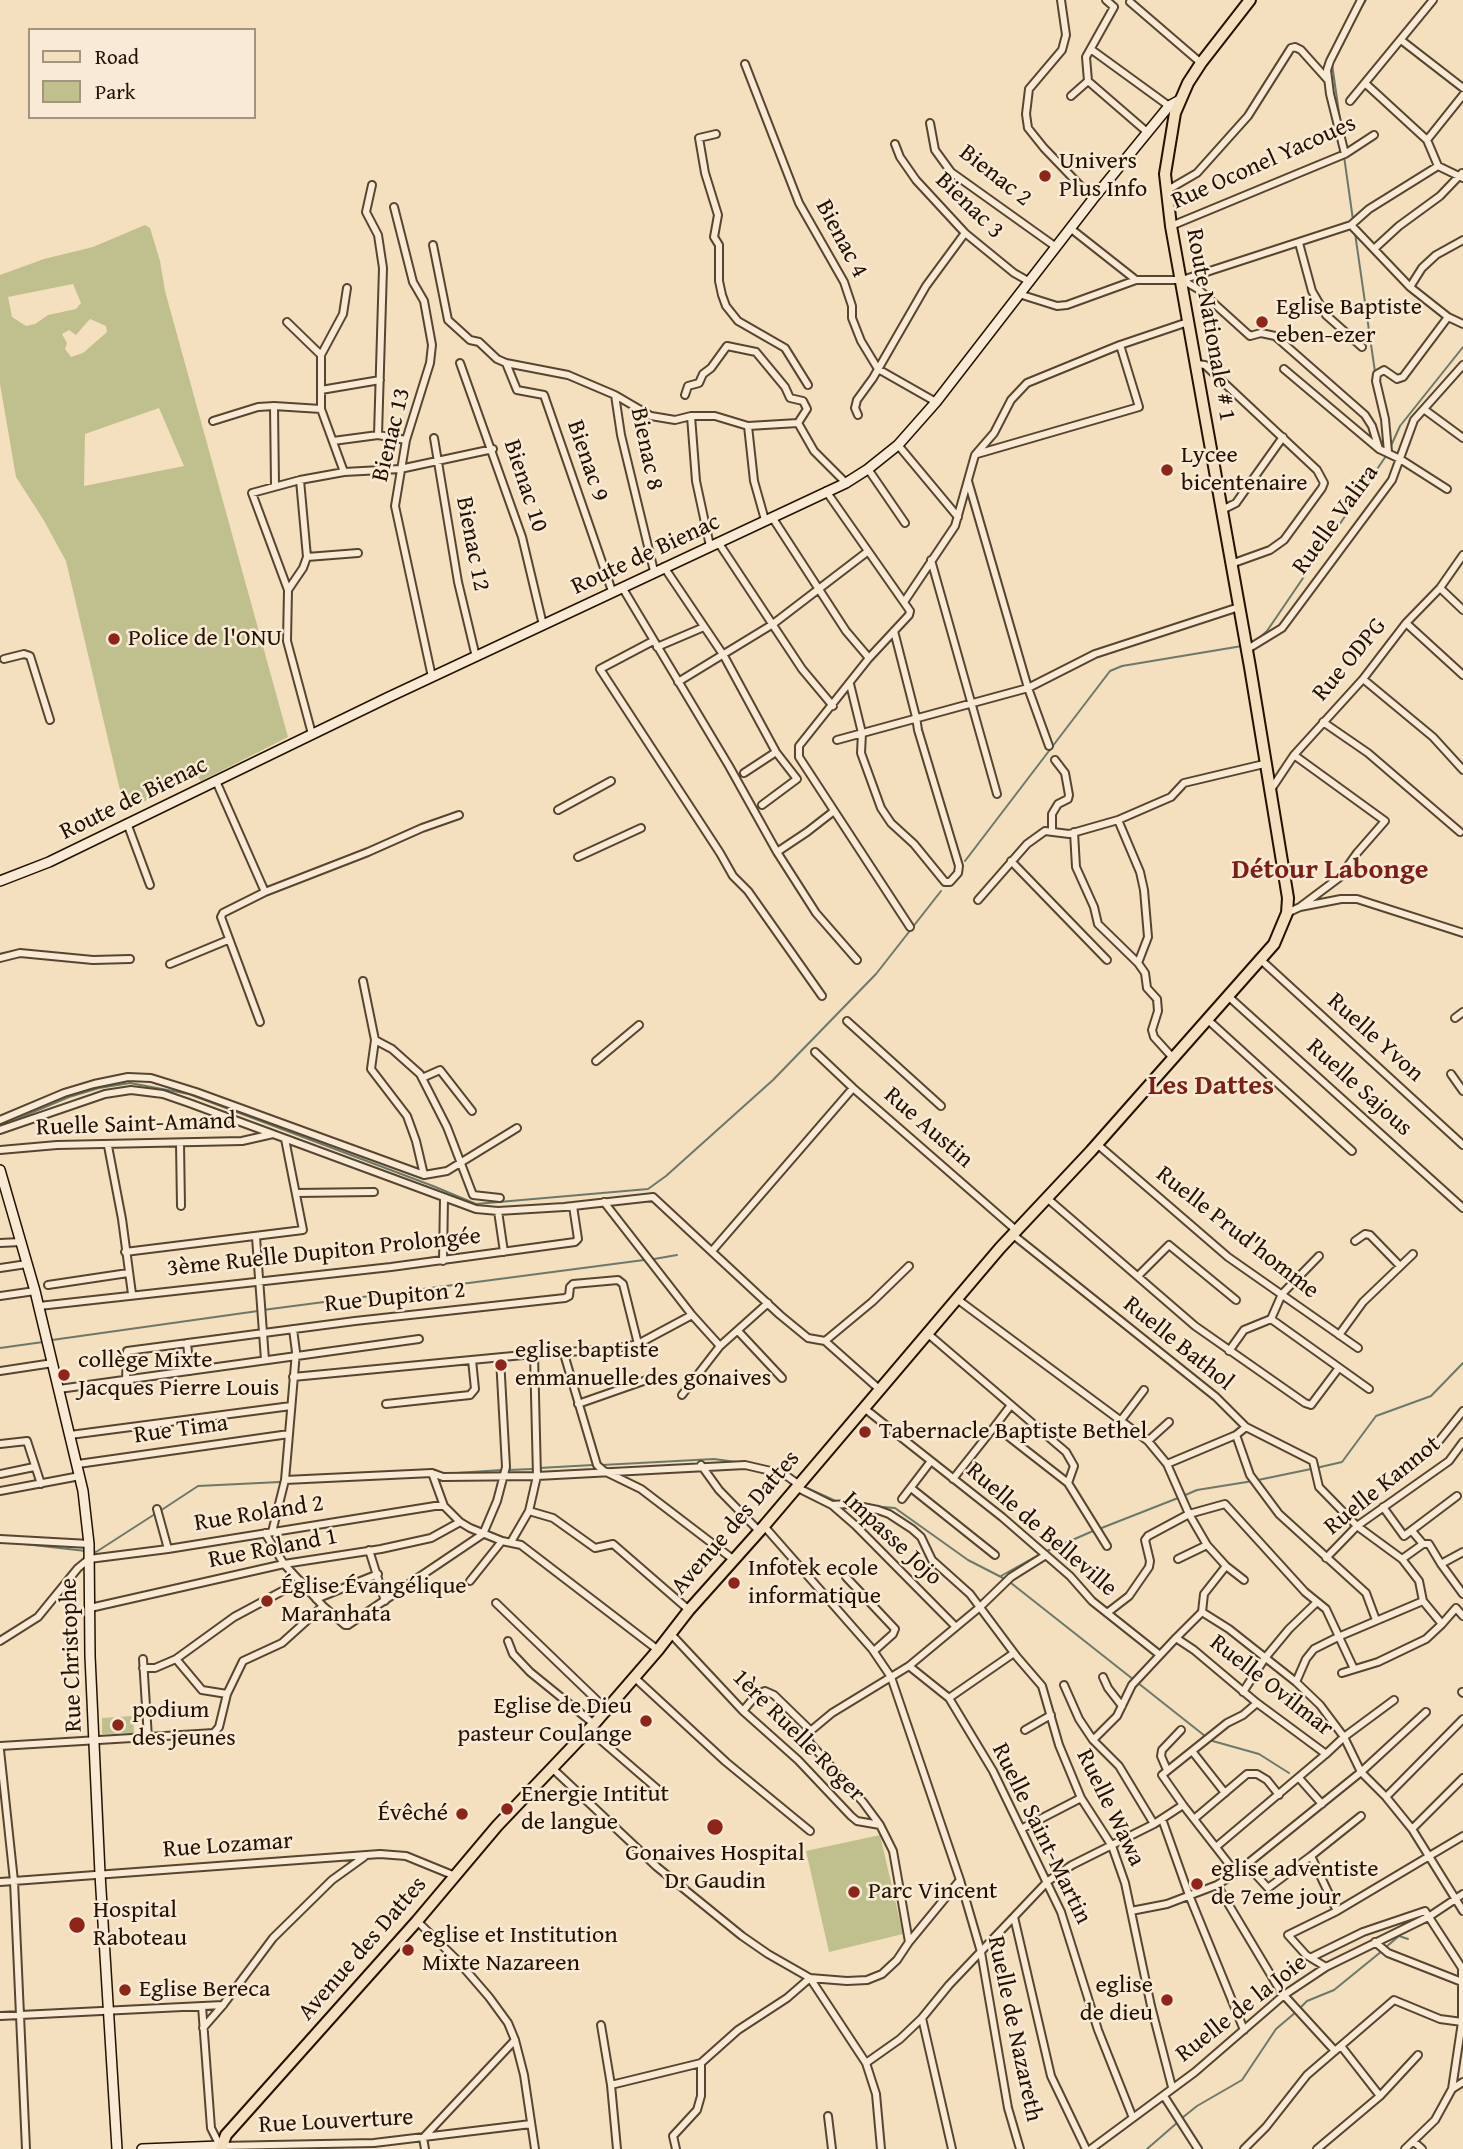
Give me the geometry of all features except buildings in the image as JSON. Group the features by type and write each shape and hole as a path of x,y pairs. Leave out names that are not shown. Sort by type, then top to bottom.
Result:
{"main road":[{"name":"Route Nationale # 1","path":"1249,0 1201,63 1180,100 1171,130 1165,174 1171,226 1250,667 1287,898 1287,913 1282,927"},
{"name":"Route de Bienac","path":"0,881 49,862 312,734 846,482 868,469 898,445 936,402 1147,132 1169,106 1180,100"},
{"name":"Avenue des Dattes","path":"221,2148 226,2135 418,1921 496,1826 553,1769 635,1678 689,1609 762,1529 927,1333 1229,997 1274,944 1282,927"},
{"name":"Rue Christophe","path":"0,1170 35,1291 78,1464 89,1544 100,1874 117,2149"},
{"name":"Rue Louverture","path":"142,2149 221,2148"}],"street":[{"path":"1061,0 1066,34 1062,50 1029,89 1026,114 1028,128 1093,199"},
{"path":"1106,0 1114,7 1086,57 1088,81 1147,132"},
{"path":"1345,154 1327,79 1329,61 1361,0"},
{"path":"1350,101 1433,0"},
{"path":"1130,2 1201,63"},
{"path":"1401,40 1463,88"},
{"path":"1166,191 1197,173 1248,116 1291,48 1301,50 1327,79"},
{"path":"1092,50 1169,106"},
{"name":"Bienac 4","path":"745,64 799,203 844,282 852,306 852,318 861,341 878,369 936,402"},
{"path":"1071,96 1088,81"},
{"path":"1366,83 1427,140 1438,166 1462,176 1374,249"},
{"path":"1427,140 1463,95"},
{"name":"Bienac 2","path":"930,123 935,150 951,172 1056,247"},
{"path":"716,134 699,138 705,173 718,215 714,237 719,245 719,281 726,306 738,321 785,348 808,385"},
{"name":"Rue Oconel Yacoues","path":"1171,226 1345,154 1374,135"},
{"name":"Bienac 3","path":"895,144 900,157 916,180 965,233 1014,273 1030,282"},
{"path":"1019,294 1057,306 1136,281 1182,280 1351,225 1368,209 1438,166"},
{"path":"372,185 366,212 375,227 383,257 383,336 378,435"},
{"name":"Bienac 13","path":"394,208 413,282 424,301 432,345 430,363 406,440 395,506 432,677"},
{"path":"1351,225 1410,287 1448,317 1463,324"},
{"path":"1070,228 1136,281"},
{"path":"858,415 855,404 926,286 965,233"},
{"path":"1410,287 1422,268 1436,255 1463,240"},
{"path":"1299,243 1312,291 1326,315 1362,346"},
{"name":"Bienac 8","path":"433,245 448,320 470,340 479,342 497,359 506,363 568,375 615,395 621,435 654,571"},
{"path":"1182,280 1198,289 1250,336 1261,333 1275,336 1356,407 1372,426 1379,449"},
{"path":"344,472 321,409 321,355 344,314 347,288"},
{"path":"1388,453 1377,374 1384,370 1397,379 1403,377 1448,317"},
{"path":"287,322 321,355"},
{"path":"904,602 931,560 950,537 975,455 994,433 1004,411 1027,383 1120,345 1188,322"},
{"path":"975,455 1139,407 1120,345"},
{"path":"685,395 688,386 699,383 703,374 711,368 727,346 755,352 785,387 790,398 803,401 807,409 798,423"},
{"name":"Bienac 10","path":"460,363 493,449 522,537 543,625"},
{"name":"Bienac 9","path":"506,363 517,390 544,395 612,592"},
{"path":"1197,364 1205,365 1283,438 1320,473 1324,483 1277,546 1231,564"},
{"name":"Ruelle Valira","path":"1246,650 1282,628 1392,480 1409,429 1463,365"},
{"path":"1284,369 1379,449 1447,489"},
{"path":"321,390 380,380"},
{"path":"615,395 651,416 675,420 691,416 715,416 748,426 798,423"},
{"path":"274,406 275,485"},
{"path":"214,421 258,407 321,409"},
{"path":"1424,410 1463,438"},
{"path":"691,416 696,481 714,544 803,669 833,706"},
{"path":"798,423 814,452 846,482"},
{"path":"748,426 754,481 769,518 846,631 870,658"},
{"path":"333,441 378,435 406,440"},
{"name":"Bienac 12","path":"434,438 458,582 476,657"},
{"path":"1222,510 1237,503 1283,438"},
{"path":"898,445 958,517"},
{"path":"312,734 287,641 288,590 252,493 300,480 344,472 400,469 493,449"},
{"path":"868,469 905,523"},
{"path":"968,479 1028,688 1049,746"},
{"path":"288,590 307,557 300,480"},
{"path":"826,491 904,602 909,615 870,658 799,746 798,751 910,927"},
{"path":"678,682 773,624 867,552"},
{"path":"307,557 358,553"},
{"name":"Rue ODPG","path":"1269,792 1294,755 1363,679 1406,623 1440,588 1463,555"},
{"path":"931,560 997,794"},
{"path":"664,567 724,656 776,752 797,779 762,805"},
{"path":"622,587 729,766 776,852 816,913 857,960"},
{"path":"1440,588 1463,610"},
{"path":"838,740 1028,688 1095,654 1238,607"},
{"path":"1406,623 1463,675"},
{"path":"704,627 655,644 600,669 733,876 748,891 822,996"},
{"path":"850,684 862,733 861,753 881,808 891,823 914,844 945,882 950,882 960,866 924,754 894,631"},
{"path":"4,659 24,654 30,656 50,720"},
{"path":"1363,679 1433,737 1463,770"},
{"path":"1323,722 1368,753 1460,832"},
{"path":"744,773 776,752"},
{"path":"1287,913 1300,907 1340,877 1385,821 1294,755"},
{"path":"1052,832 1052,814 1058,804 1068,799 1069,794 1065,773 1055,760"},
{"path":"978,900 1027,844 1045,831 1059,835 1118,820 1171,797 1184,783 1264,764"},
{"path":"558,810 611,780"},
{"path":"216,781 265,892"},
{"path":"776,852 834,811"},
{"path":"260,1022 228,940 222,921 223,913 265,892 422,828 459,816"},
{"path":"1118,820 1140,872 1143,890 1147,937 1138,963"},
{"path":"127,823 150,885"},
{"path":"578,857 641,828"},
{"path":"1074,832 1076,867 1098,924 1145,973 1147,988 1157,999 1158,1011 1152,1030 1154,1037 1173,1058"},
{"path":"1011,861 1107,960"},
{"path":"1300,907 1341,899 1357,899 1463,933"},
{"path":"1086,936 1098,924"},
{"path":"170,964 228,940"},
{"path":"0,958 20,953 93,960 130,959"},
{"name":"Ruelle Yvon","path":"1261,960 1463,1145"},
{"path":"363,981 375,1040 371,1069 407,1116 424,1175"},
{"name":"Ruelle Sajous","path":"1229,997 1463,1208"},
{"path":"1455,1018 1463,1012"},
{"path":"1208,1020 1352,1151"},
{"path":"847,1021 941,1106"},
{"path":"596,1061 639,1025"},
{"path":"375,1040 392,1049 422,1078 447,1127 473,1195 500,1198"},
{"name":"Rue Austin","path":"815,1052 1015,1233"},
{"path":"422,1078 440,1070 472,1111"},
{"path":"1451,1074 1463,1091"},
{"path":"0,1120 94,1084 128,1077 151,1078 424,1175 440,1174 517,1128"},
{"path":"712,1251 853,1088"},
{"path":"0,1130 105,1094 131,1090 163,1094 285,1139 303,1143 476,1209 498,1211 573,1206 653,1197 808,1338 825,1341 878,1389"},
{"name":"Ruelle Saint-Amand","path":"0,1150 57,1145 242,1142 273,1134"},
{"path":"125,1252 303,1230 285,1139"},
{"path":"180,1143 181,1206"},
{"name":"Ruelle Prud'homme","path":"1097,1144 1228,1257 1358,1348"},
{"path":"108,1146 122,1219 132,1294"},
{"path":"296,1193 374,1192"},
{"path":"443,1261 444,1198"},
{"path":"1048,1199 1195,1326 1311,1405 1338,1369"},
{"path":"604,1202 692,1315 720,1346"},
{"name":"3ème Ruelle Dupiton Prolongée","path":"38,1306 443,1261 575,1242 578,1239 573,1206"},
{"path":"498,1211 504,1252"},
{"name":"Ruelle Bathol","path":"1015,1233 1216,1397 1246,1427 1312,1461 1319,1487 1357,1526 1402,1559"},
{"path":"1355,1241 1366,1234 1370,1235 1400,1266"},
{"path":"256,1237 265,1360"},
{"path":"0,1243 21,1242"},
{"path":"1138,1276 1169,1245 1236,1300"},
{"path":"1339,1335 1363,1302 1413,1254"},
{"path":"1229,1351 1244,1330 1271,1319 1282,1294 1319,1256"},
{"path":"0,1268 27,1265"},
{"path":"825,1341 872,1302 909,1266"},
{"path":"48,1285 128,1273"},
{"name":"Rue Dupiton 2","path":"126,1380 127,1351 565,1298 569,1296 573,1284 618,1280 623,1284 638,1344"},
{"path":"0,1296 35,1291"},
{"path":"957,1299 1149,1441 1167,1464 1189,1514 1207,1545 1226,1566 1244,1580"},
{"path":"682,1395 720,1346 768,1303"},
{"path":"293,1377 615,1349 638,1344 692,1315"},
{"path":"1271,1319 1369,1390"},
{"path":"293,1329 295,1356 284,1482 268,1532 284,1564 323,1606 346,1626 482,1534 506,1467 500,1358"},
{"path":"738,1331 782,1378"},
{"path":"927,1333 1070,1456 1074,1466 1068,1483"},
{"path":"60,1389 419,1339"},
{"path":"187,1343 190,1371"},
{"path":"511,1542 529,1511 537,1476 534,1354"},
{"path":"564,1354 597,1465 641,1489 734,1560"},
{"path":"386,1404 470,1395 475,1389 472,1360"},
{"path":"0,1371 53,1363"},
{"path":"579,1404 655,1377"},
{"path":"1122,1419 1144,1391"},
{"path":"953,1479 1011,1405"},
{"path":"70,1435 291,1406"},
{"name":"Ruelle de Belleville","path":"864,1408 1044,1553 1091,1601 1160,1655"},
{"path":"1435,1446 1463,1411"},
{"path":"1149,1441 1169,1422"},
{"path":"995,1426 1068,1483 1107,1546"},
{"path":"1167,1464 1236,1435 1246,1427"},
{"name":"Rue Tima","path":"78,1464 289,1434"},
{"path":"1236,1435 1250,1475 1279,1514 1366,1593 1376,1620"},
{"path":"0,1444 27,1441 41,1484"},
{"name":"Ruelle Kannot","path":"1326,1558 1357,1526 1449,1461 1463,1442"},
{"path":"902,1499 931,1461"},
{"name":"Impasse Jojo","path":"284,1482 432,1474 443,1477 537,1476 701,1465 745,1465 784,1474 832,1506 855,1524 956,1628"},
{"name":"Ruelle de Nazareth","path":"701,1465 719,1490 762,1529 874,1651 891,1677 960,1880 981,1952 1009,2108 1020,2149"},
{"path":"0,1474 34,1467"},
{"path":"432,1474 444,1506 460,1522 482,1534 521,1545 658,1650"},
{"path":"0,1491 80,1476"},
{"path":"911,1488 995,1555"},
{"path":"1383,1507 1404,1536 1457,1496"},
{"name":"Ruelle Wawa","path":"832,1506 848,1504 878,1510 912,1529 921,1537 932,1560 952,1576 980,1607 1042,1686 1059,1745 1081,1798 1112,1846 1125,1883 1151,2006 1172,2087"},
{"path":"1107,1613 1137,1587 1149,1567 1145,1540 1148,1536 1189,1514 1226,1504 1316,1603 1326,1609 1354,1669"},
{"name":"Rue Roland 2","path":"89,1559 444,1506"},
{"path":"529,1511 553,1518 594,1548 613,1544 689,1609"},
{"path":"158,1512 168,1549"},
{"name":"Rue Roland 1","path":"90,1608 284,1564 430,1538 460,1522"},
{"path":"1412,1531 1423,1544 1429,1545 1463,1594"},
{"path":"0,1539 89,1544"},
{"path":"470,1581 502,1541"},
{"path":"1423,1544 1402,1559 1419,1581 1423,1601 1442,1624"},
{"path":"1178,1559 1207,1545"},
{"path":"369,1550 385,1601"},
{"path":"1441,1564 1463,1552"},
{"path":"880,1825 809,1742 807,1735 810,1730 852,1700 909,1666 956,1628 1011,1577 1044,1553"},
{"path":"0,1641 38,1617 78,1568 89,1559"},
{"name":"Ruelle Ovilmar","path":"1226,1566 1204,1594 1201,1600 1202,1612 1176,1638 1256,1703 1326,1754 1343,1737 1361,1772 1412,1829 1463,1911"},
{"path":"316,1598 377,1574"},
{"path":"846,1577 895,1629 874,1651"},
{"path":"143,1668 155,1668 176,1659 234,1617 301,1581"},
{"path":"1296,1682 1306,1659 1314,1649 1423,1601"},
{"path":"1342,1673 1378,1662 1426,1639 1463,1601"},
{"path":"496,1603 606,1709"},
{"path":"1243,1692 1265,1658 1289,1629 1316,1603"},
{"path":"26,2149 14,1881 0,1748 214,1733 219,1727 227,1694 243,1661 282,1643 323,1606"},
{"path":"1456,1608 1463,1616"},
{"path":"1202,1612 1229,1629 1296,1682 1320,1705 1343,1737 1394,1700"},
{"name":"1ère Ruelle Roger","path":"671,1634 743,1711 798,1760 851,1816 857,1821 880,1825 893,1851 909,1942"},
{"path":"1093,1740 1116,1716 1132,1685 1176,1638"},
{"path":"508,1641 513,1654 530,1672 662,1793"},
{"path":"948,1698 1014,1653"},
{"path":"143,1658 148,1738"},
{"path":"176,1659 202,1690 227,1694"},
{"name":"Ruelle Saint-Martin","path":"909,1666 948,1698 993,1770 1048,1881 1077,1957 1098,2029 1133,2118"},
{"path":"1103,1677 1122,1706"},
{"path":"635,1678 726,1762 810,1831"},
{"path":"1065,1685 1079,1719 1093,1740 1119,1766 1154,1824"},
{"path":"743,1711 757,1694 765,1691 774,1695 810,1730"},
{"path":"1236,1873 1183,1805 1163,1777 1163,1773 1256,1703"},
{"path":"1131,1911 1167,1904 1217,1885 1247,1866 1361,1772 1426,1712"},
{"path":"1025,1730 1051,1715"},
{"path":"1386,1797 1463,1719"},
{"path":"1167,1770 1161,1756 1162,1750 1181,1730"},
{"path":"1192,1751 1225,1793"},
{"path":"1216,1847 1326,1754"},
{"path":"553,1769 657,1867 742,1936 810,1978 847,1981 867,1980 882,1975 960,1880"},
{"path":"1194,1819 1247,1774 1252,1773 1267,1780 1279,1795"},
{"path":"1299,1778 1322,1804"},
{"path":"1412,1829 1463,1778"},
{"path":"1021,1829 1081,1798"},
{"path":"866,2063 900,2039 922,2018 1048,1881 1072,1865 1154,1824 1183,1805"},
{"path":"1247,1866 1268,1888 1361,1816"},
{"path":"1162,1819 1189,1895 1244,2031"},
{"path":"1326,1967 1306,1955 1288,1935 1337,1911 1463,1836"},
{"path":"203,2028 273,1938 332,1880 366,1856"},
{"name":"Rue Lozamar","path":"0,1882 366,1856 406,1856 455,1875"},
{"path":"1311,1856 1337,1911"},
{"path":"1217,1885 1259,1958 1284,1995 1338,2048 1380,2096"},
{"name":"Ruelle de la Joie","path":"1091,2149 1195,2072 1284,1995 1326,1967 1430,1916 1463,1894"},
{"path":"1312,1957 1363,1932 1425,1912 1463,1968 1462,2022 1452,2089 1435,2120 1405,2149"},
{"path":"1014,1917 1051,2076 1086,2149"},
{"path":"418,1921 457,1960 508,2023 524,2075 535,2149"},
{"path":"1375,1942 1388,1953 1462,1982"},
{"path":"810,1978 866,2063 876,2094 881,2149"},
{"path":"611,2085 701,2063 738,2030 787,1998 810,1978"},
{"path":"1244,2149 1266,2127 1307,2075 1394,2000 1440,2019 1462,2022"},
{"path":"0,2017 223,2005"},
{"path":"202,2006 211,2128 221,2148"},
{"path":"922,2018 951,2149"},
{"path":"601,2025 611,2085 617,2149"},
{"path":"425,2149 423,2137 515,2040"},
{"path":"1317,2149 1380,2096 1418,2055"},
{"path":"676,2149 673,2136 697,2110 701,2096 701,2063"},
{"path":"1452,2089 1463,2082"},
{"path":"1164,2096 1197,2146 1189,2149"},
{"path":"828,2116 832,2149"},
{"name":"Rue Louverture","path":"221,2148 375,2146 423,2137 531,2124"},
{"path":"1413,2141 1422,2149"}],"green space":[{"path":"145,225 150,228 288,737 201,781 197,776 145,801 123,803 66,561 16,477 0,384 0,275 44,259 93,247","holes":["73,284 81,303 76,309 48,315 35,324 26,326 12,317 8,297","90,319 106,326 107,332 83,353 71,357 65,349 67,343 62,334 69,330 76,335","159,408 184,466 84,486 85,434"]},
{"name":"podium des jeunes","path":"133,1716 134,1733 102,1734 102,1718"},
{"name":"Parc Vincent","path":"880,1835 903,1934 829,1952 806,1851"}],"waterway":[{"path":"1357,14 1366,0"},
{"path":"1337,53 1332,64 1340,120"},
{"path":"1344,156 1353,220"},
{"path":"1355,233 1375,372"},
{"path":"1390,448 1400,426 1463,347"},
{"path":"1257,640 1267,631 1386,456"},
{"path":"965,861 1110,671 1122,666 1242,646"},
{"path":"0,1126 69,1097 130,1083 189,1094 476,1204 648,1189 773,1080 876,974 941,891"},
{"path":"654,1259 677,1255"},
{"path":"263,1310 644,1260"},
{"path":"52,1340 258,1311"},
{"path":"0,1348 43,1342"},
{"path":"1316,1468 1342,1462 1376,1416 1431,1396 1463,1363"},
{"path":"602,1465 714,1459 736,1462"},
{"path":"539,1468 593,1465"},
{"path":"508,1470 533,1469"},
{"path":"1258,1480 1311,1469"},
{"path":"441,1474 502,1470"},
{"path":"1183,1496 1197,1490 1253,1481"},
{"path":"160,1511 198,1486 280,1482"},
{"path":"807,1488 838,1502"},
{"path":"1099,1529 1178,1498"},
{"path":"871,1506 895,1508 968,1560 1005,1579"},
{"path":"92,1551 96,1552 155,1514"},
{"path":"1047,1551 1093,1531"},
{"path":"15,1543 86,1551"},
{"path":"1001,1576 1042,1553"},
{"path":"1011,1583 1134,1680"},
{"path":"1138,1683 1205,1736"},
{"path":"1209,1740 1259,1754 1289,1773"},
{"path":"1386,1947 1399,1936 1408,1939"},
{"path":"1300,2008 1307,2001 1334,1990 1382,1951"},
{"path":"1182,2118 1197,2106 1242,2080 1276,2029 1296,2012"},
{"path":"1147,2149 1178,2122"}],"place":[{"name":"Univers Plus Info","path":"1045,176"},
{"name":"Eglise Baptiste eben-ezer","path":"1262,322"},
{"name":"Lycee bicentenaire","path":"1167,470"},
{"name":"Police de l'ONU","path":"114,639"},
{"name":"eglise baptiste emmanuelle des gonaives","path":"501,1365"},
{"name":"collège Mixte Jacques Pierre Louis","path":"64,1375"},
{"name":"Tabernacle Baptiste Bethel","path":"865,1432"},
{"name":"Infotek ecole informatique","path":"734,1583"},
{"name":"Église Évangélique Maranhata","path":"267,1601"},
{"name":"Eglise de Dieu pasteur Coulange","path":"646,1721"},
{"name":"podium des jeunes","path":"118,1725"},
{"name":"Energie Intitut de langue","path":"507,1809"},
{"name":"Évêché","path":"462,1814"},
{"name":"Gonaives Hospital Dr Gaudin","path":"715,1827"},
{"name":"eglise adventiste de 7eme jour","path":"1197,1884"},
{"name":"Parc Vincent","path":"854,1892"},
{"name":"Hospital Raboteau","path":"77,1925"},
{"name":"eglise et Institution Mixte Nazareen","path":"408,1950"},
{"name":"Eglise Bereca","path":"125,1990"},
{"name":"eglise de dieu","path":"1167,2000"}],"district":[{"name":"Détour Labonge","path":"1330,871"},
{"name":"Les Dattes","path":"1211,1087"}]}
